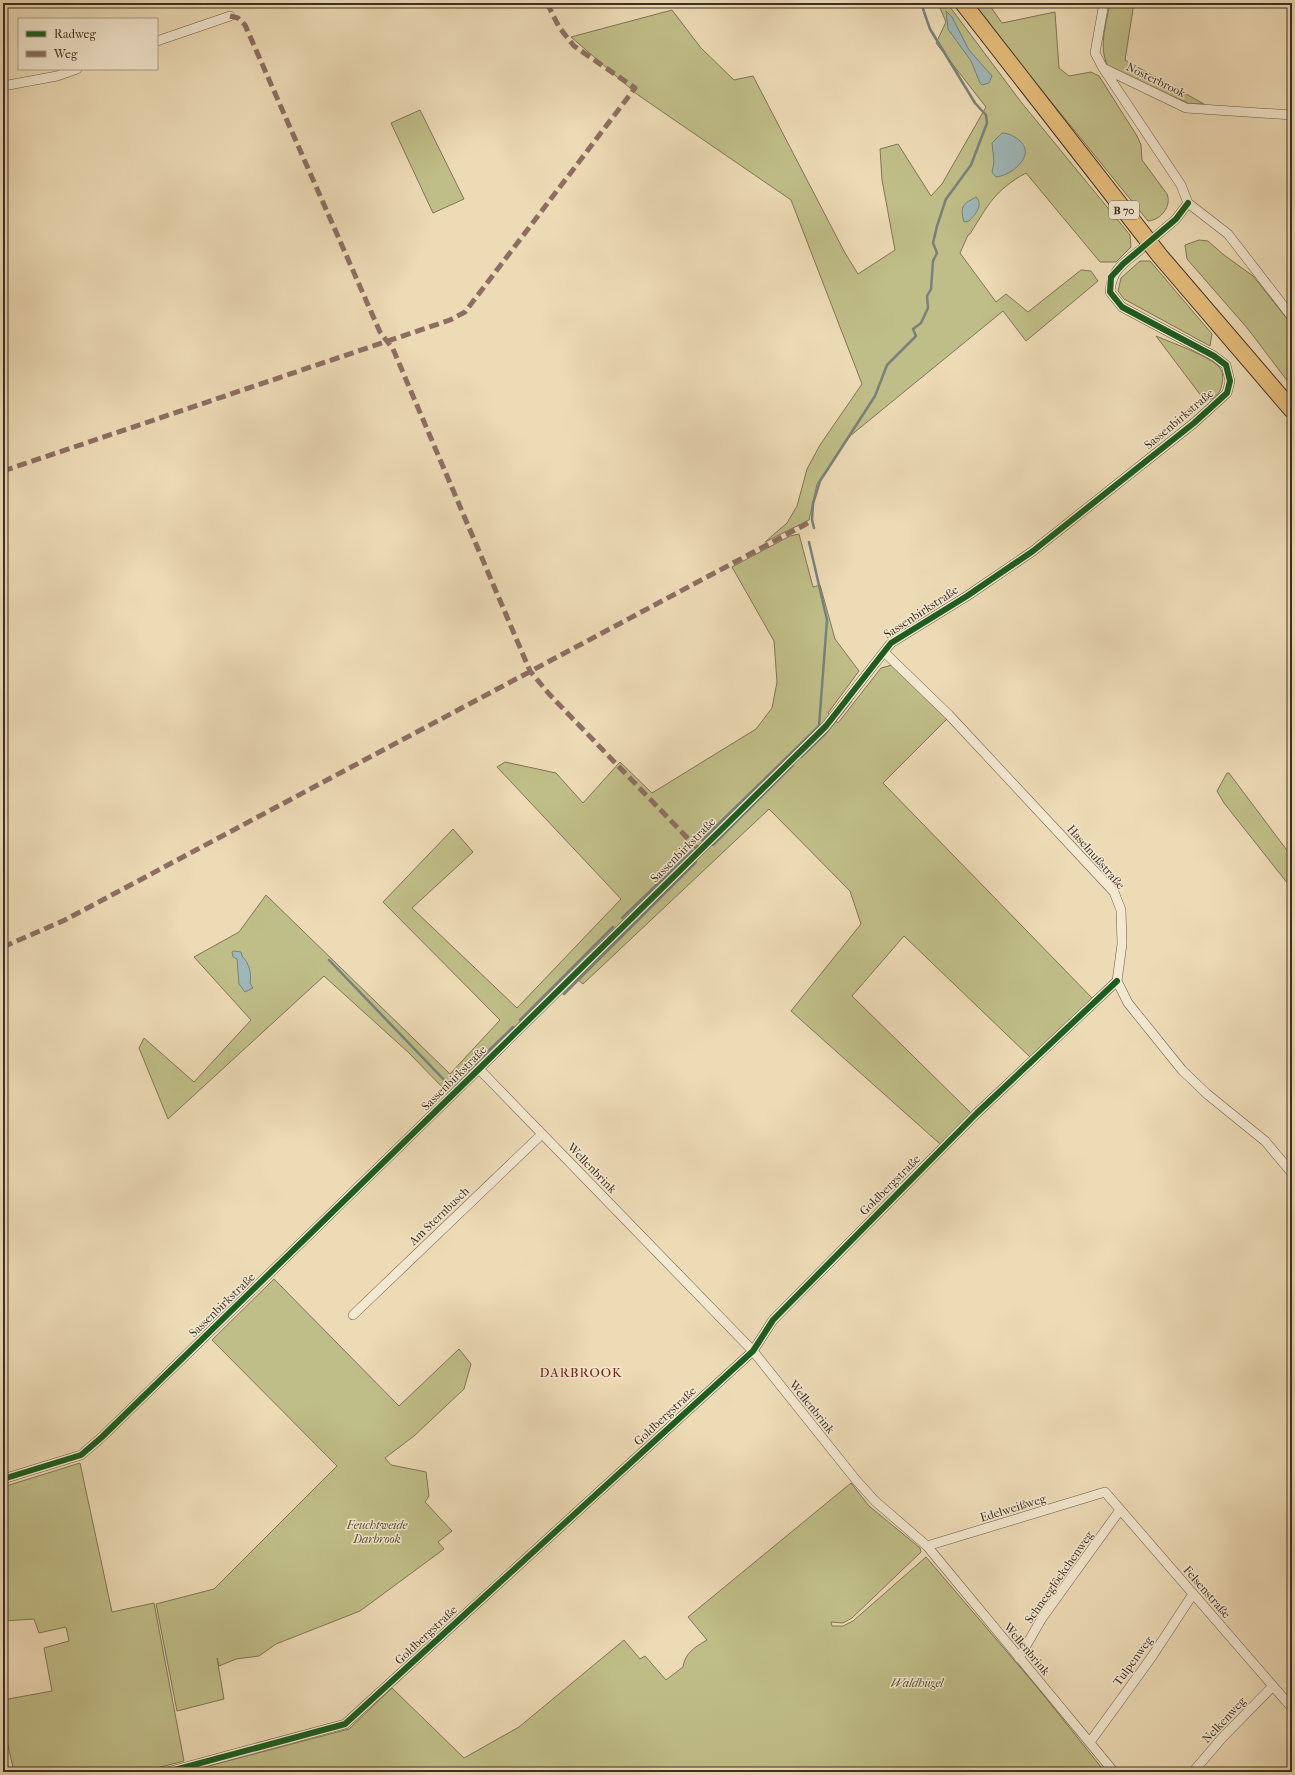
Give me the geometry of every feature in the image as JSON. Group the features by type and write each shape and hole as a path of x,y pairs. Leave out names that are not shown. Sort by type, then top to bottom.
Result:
{"highway":[{"name":"B 70","path":"963,3 1160,256 1292,410"}],"street":[{"path":"1104,3 1095,53 1103,68 1181,185 1188,203 1228,234 1292,317"},
{"path":"158,42 230,16"},
{"name":"Nosterbrook","path":"1103,68 1186,108 1292,115"},
{"path":"3,86 58,76 75,70"},
{"path":"1156,237 1176,219 1188,203"},
{"name":"Sassenbirkstraße","path":"3,1480 81,1455 479,1069 826,726 891,643 967,596 1033,551 1194,423 1227,393 1230,381 1226,366 1214,356 1122,307 1110,292 1111,278 1123,264 1140,250"},
{"name":"Haselnußstraße","path":"884,652 949,715 1114,892 1121,910 1122,944 1117,981"},
{"path":"1117,981 1128,1003 1182,1070 1207,1094 1265,1141 1292,1173"},
{"name":"Goldbergstraße","path":"167,1772 345,1724 753,1351 778,1314 972,1119 1117,981"},
{"name":"Wellenbrink","path":"479,1069 753,1351 795,1406 861,1485 876,1501 927,1546 1114,1772"},
{"name":"Am Sternbusch","path":"353,1315 542,1134"},
{"name":"Edelweißweg","path":"927,1546 1105,1492"},
{"name":"Felsenstraße","path":"1105,1492 1292,1708"},
{"name":"Schneeglöckchenweg","path":"1019,1658 1042,1618 1120,1510"},
{"name":"Tulpenweg","path":"1090,1742 1151,1658 1193,1594"},
{"name":"Nelkenweg","path":"1194,1772 1222,1738 1273,1686"}],"green space":[{"path":"938,3 947,3 1021,102 1130,235 1131,247 1116,262 1100,262 1026,173 1015,179 999,192 987,206 968,235 960,253 996,302 1006,294 1028,312 1081,270 1091,271 1098,281 1026,341 1003,311 850,436 817,484 809,520 765,542 787,523 797,506 807,469 820,445 862,384 791,200 638,95 571,37 672,10 701,48 734,80 753,76 845,253 858,274 895,250 882,180 880,149 898,144 931,196 942,184 986,107 936,43 946,22"},
{"path":"971,3 988,3 1002,23 1055,12 1059,68 1069,76 1091,72 1099,76 1137,136 1141,145 1142,160 1167,194 1167,208 1161,215 1148,221"},
{"path":"1110,3 1134,3 1125,60 1204,104 1190,104 1110,70 1106,62 1103,46"},
{"path":"420,110 464,199 433,213 391,123"},
{"path":"1199,240 1208,241 1224,255 1253,276 1292,325 1292,387 1248,329 1187,259 1185,245"},
{"path":"1140,261 1150,261 1212,334 1210,346 1124,299 1118,291 1121,278"},
{"path":"1156,336 1200,354 1215,363 1220,368 1223,375 1222,385 1217,395 1205,401"},
{"path":"799,534 813,587 820,585 835,639 859,671 828,713 838,723 881,668 892,665 947,719 883,783 1093,999 1030,1057 904,936 852,996 971,1113 940,1144 791,1011 861,924 850,891 769,809 583,984 568,972 476,1067 448,1093 409,1053 324,976 168,1119 139,1048 144,1038 194,1082 251,1020 194,957 239,932 266,895 450,1074 500,1020 383,902 453,829 473,852 412,908 517,1008 621,899 497,767 505,762 556,773 583,803 620,762 652,793 756,729 772,708 777,682 774,641 732,567 790,536"},
{"path":"1227,773 1229,773 1292,857 1292,889 1224,803 1217,791"},
{"name":"Feuchtweide Darbrook","path":"274,1279 399,1406 459,1349 471,1364 464,1389 414,1436 385,1458 391,1465 426,1472 429,1496 425,1502 452,1531 438,1542 444,1549 360,1611 276,1644 259,1656 236,1659 219,1666 217,1658 224,1699 177,1711 156,1604 214,1589 337,1466 212,1340"},
{"path":"80,1463 112,1612 154,1603 184,1761 141,1772 14,1772 3,1723 3,1700 52,1691 44,1648 69,1641 66,1627 39,1633 34,1619 3,1621 3,1487"},
{"name":"Waldhügel","path":"851,1483 869,1506 920,1548 921,1552 852,1618 843,1623 831,1622 832,1626 843,1626 853,1621 926,1557 1037,1687 1105,1772 186,1772 349,1729 392,1688 464,1758 519,1727 624,1640 640,1659 645,1656 666,1680 683,1667 688,1654 691,1651 707,1640 688,1617"}],"water":[{"path":"946,11 952,17 969,50 992,76 989,83 982,85 980,83 971,61 948,29"},
{"path":"1002,133 1006,133 1014,137 1022,143 1024,146 1025,155 1021,163 1014,170 1005,175 996,177 992,172 994,162 992,143"},
{"path":"976,197 979,203 978,210 969,221 964,222 962,208 968,201"},
{"path":"232,952 241,952 251,976 250,983 253,988 245,992 239,984 237,959 233,957"}],"waterway":[{"path":"814,528 812,520 813,504 820,481 875,396 887,365 916,336 913,329 921,323 928,308 927,296 931,289 933,261 937,253 933,243 937,226 946,199 971,165 987,123 986,115 975,103 930,29 921,3"},
{"path":"702,840 819,726 827,620 809,542"},
{"path":"801,757 825,734 851,701"},
{"path":"713,845 793,765"},
{"path":"622,918 692,851"},
{"path":"564,994 696,862"},
{"path":"520,1020 613,927"},
{"path":"329,960 449,1085 452,1086 513,1027"}],"marked path":[{"path":"3,471 450,320 465,312 635,88 574,46 559,27 547,3"},
{"path":"230,16 238,18 245,25 380,332 393,349 530,671 550,695 699,850"},
{"path":"3,947 65,920 808,523"}],"cycle path":[{"path":"3,1479 81,1455 102,1437 479,1069 826,726 891,643 967,596 1033,551 1194,423 1227,393 1230,381 1226,365 1214,356 1122,307 1110,292 1111,277 1123,264 1176,219 1188,203"},
{"path":"167,1772 345,1724 753,1351 773,1320 977,1113 1117,981"}],"district":[{"name":"DARBROOK","path":"581,1372"}]}
